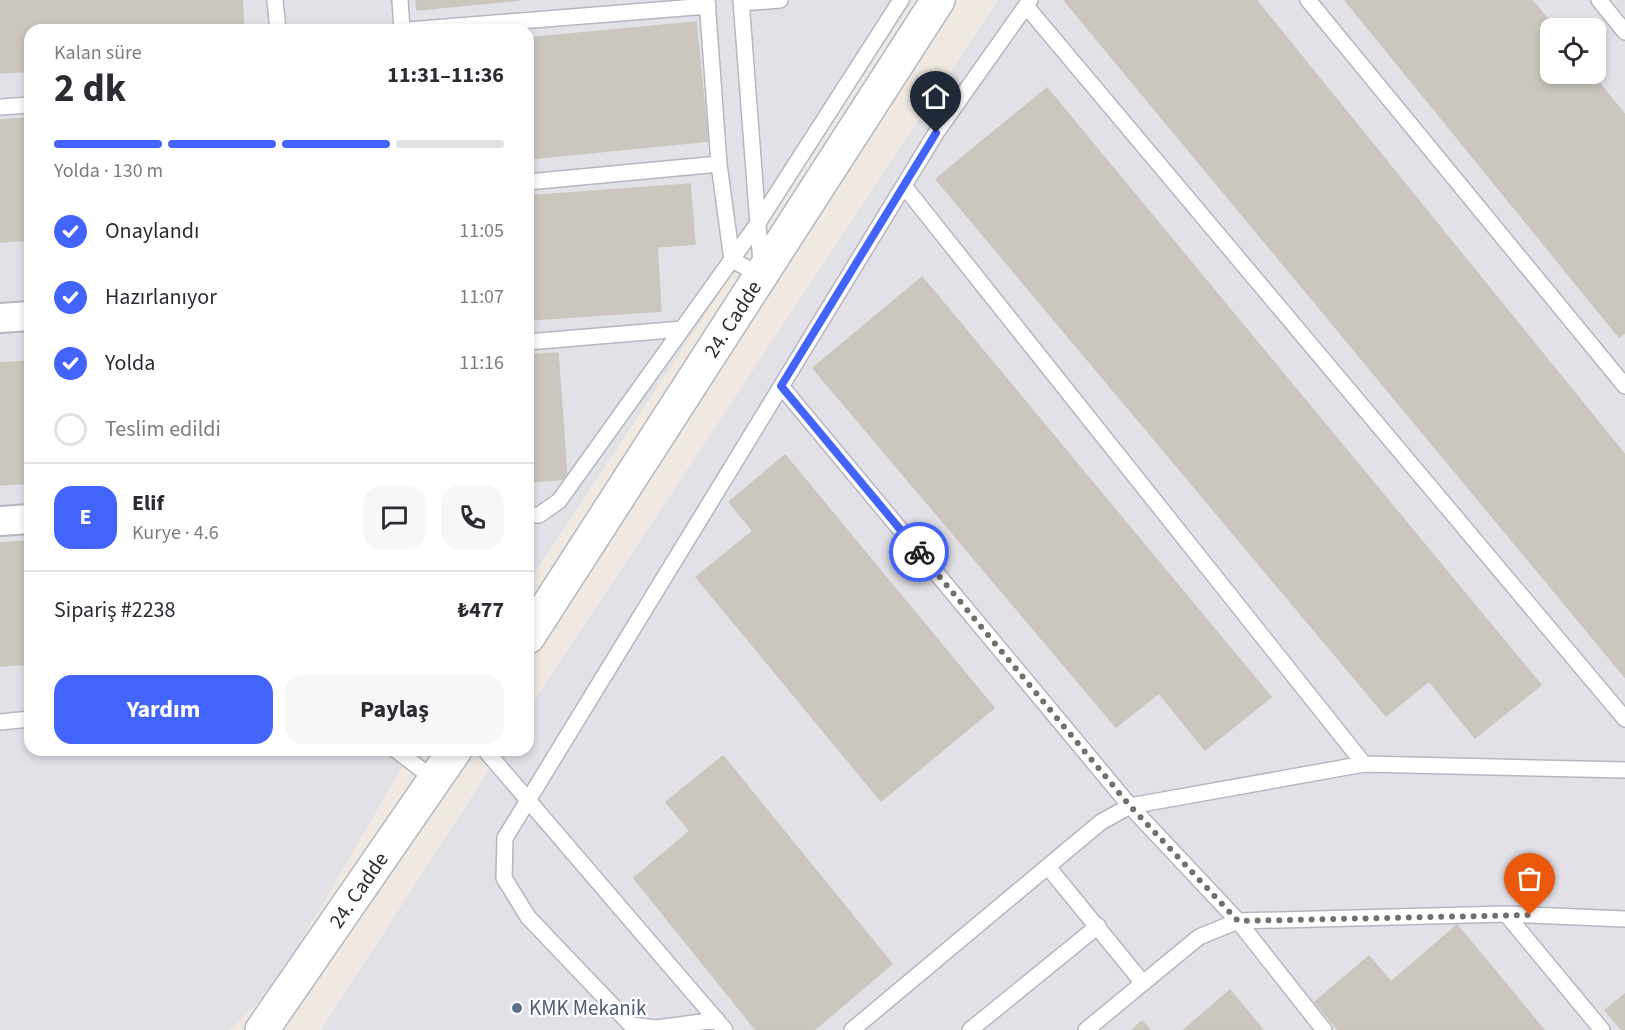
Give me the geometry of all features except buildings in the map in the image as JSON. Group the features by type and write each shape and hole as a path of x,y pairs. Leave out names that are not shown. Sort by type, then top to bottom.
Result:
{"street":[{"name":"24. Cadde","path":"534,629 938,0"},
{"path":"0,318 24,316"},
{"path":"0,521 24,519"},
{"name":"24. Cadde","path":"262,1030 451,756"}],"lane":[{"path":"275,0 277,24"},
{"path":"400,0 402,24"},
{"path":"762,276 741,2 780,0"},
{"path":"534,515 539,515 559,501 732,260 902,0"},
{"path":"1308,0 1624,382"},
{"path":"1599,0 1625,32"},
{"path":"474,24 707,3 718,164 732,260"},
{"path":"721,1025 656,1028 631,1025 528,917 504,878 505,838 936,133 1028,3 1625,719"},
{"path":"0,107 24,105"},
{"path":"534,181 718,164"},
{"path":"904,186 1364,764"},
{"path":"732,260 762,276"},
{"path":"534,341 682,328"},
{"path":"781,386 1130,806 1238,921 1324,1030"},
{"path":"0,722 24,720"},
{"path":"404,756 435,780"},
{"path":"490,756 721,1025"},
{"path":"852,1030 1101,822 1130,806 1364,764 1625,770"},
{"path":"1048,867 1143,983"},
{"path":"1506,914 1602,1030"},
{"path":"1086,1030 1199,937 1238,921 1506,914 1625,919"},
{"path":"970,1030 1098,926"}],"shaded area":[{"path":"0,0 913,0 534,574 534,24 24,24 24,756 409,756 273,989 229,1030 0,1030"},
{"path":"998,0 1625,0 1625,1030 321,1030 498,756 534,756 534,701"}],"way so far":[{"path":"919,552 1130,806 1238,921 1530,915"}],"place":[{"name":"KMK Mekanik","path":"517,1008"}],"route":[{"path":"919,552 781,386 936,133"}]}
